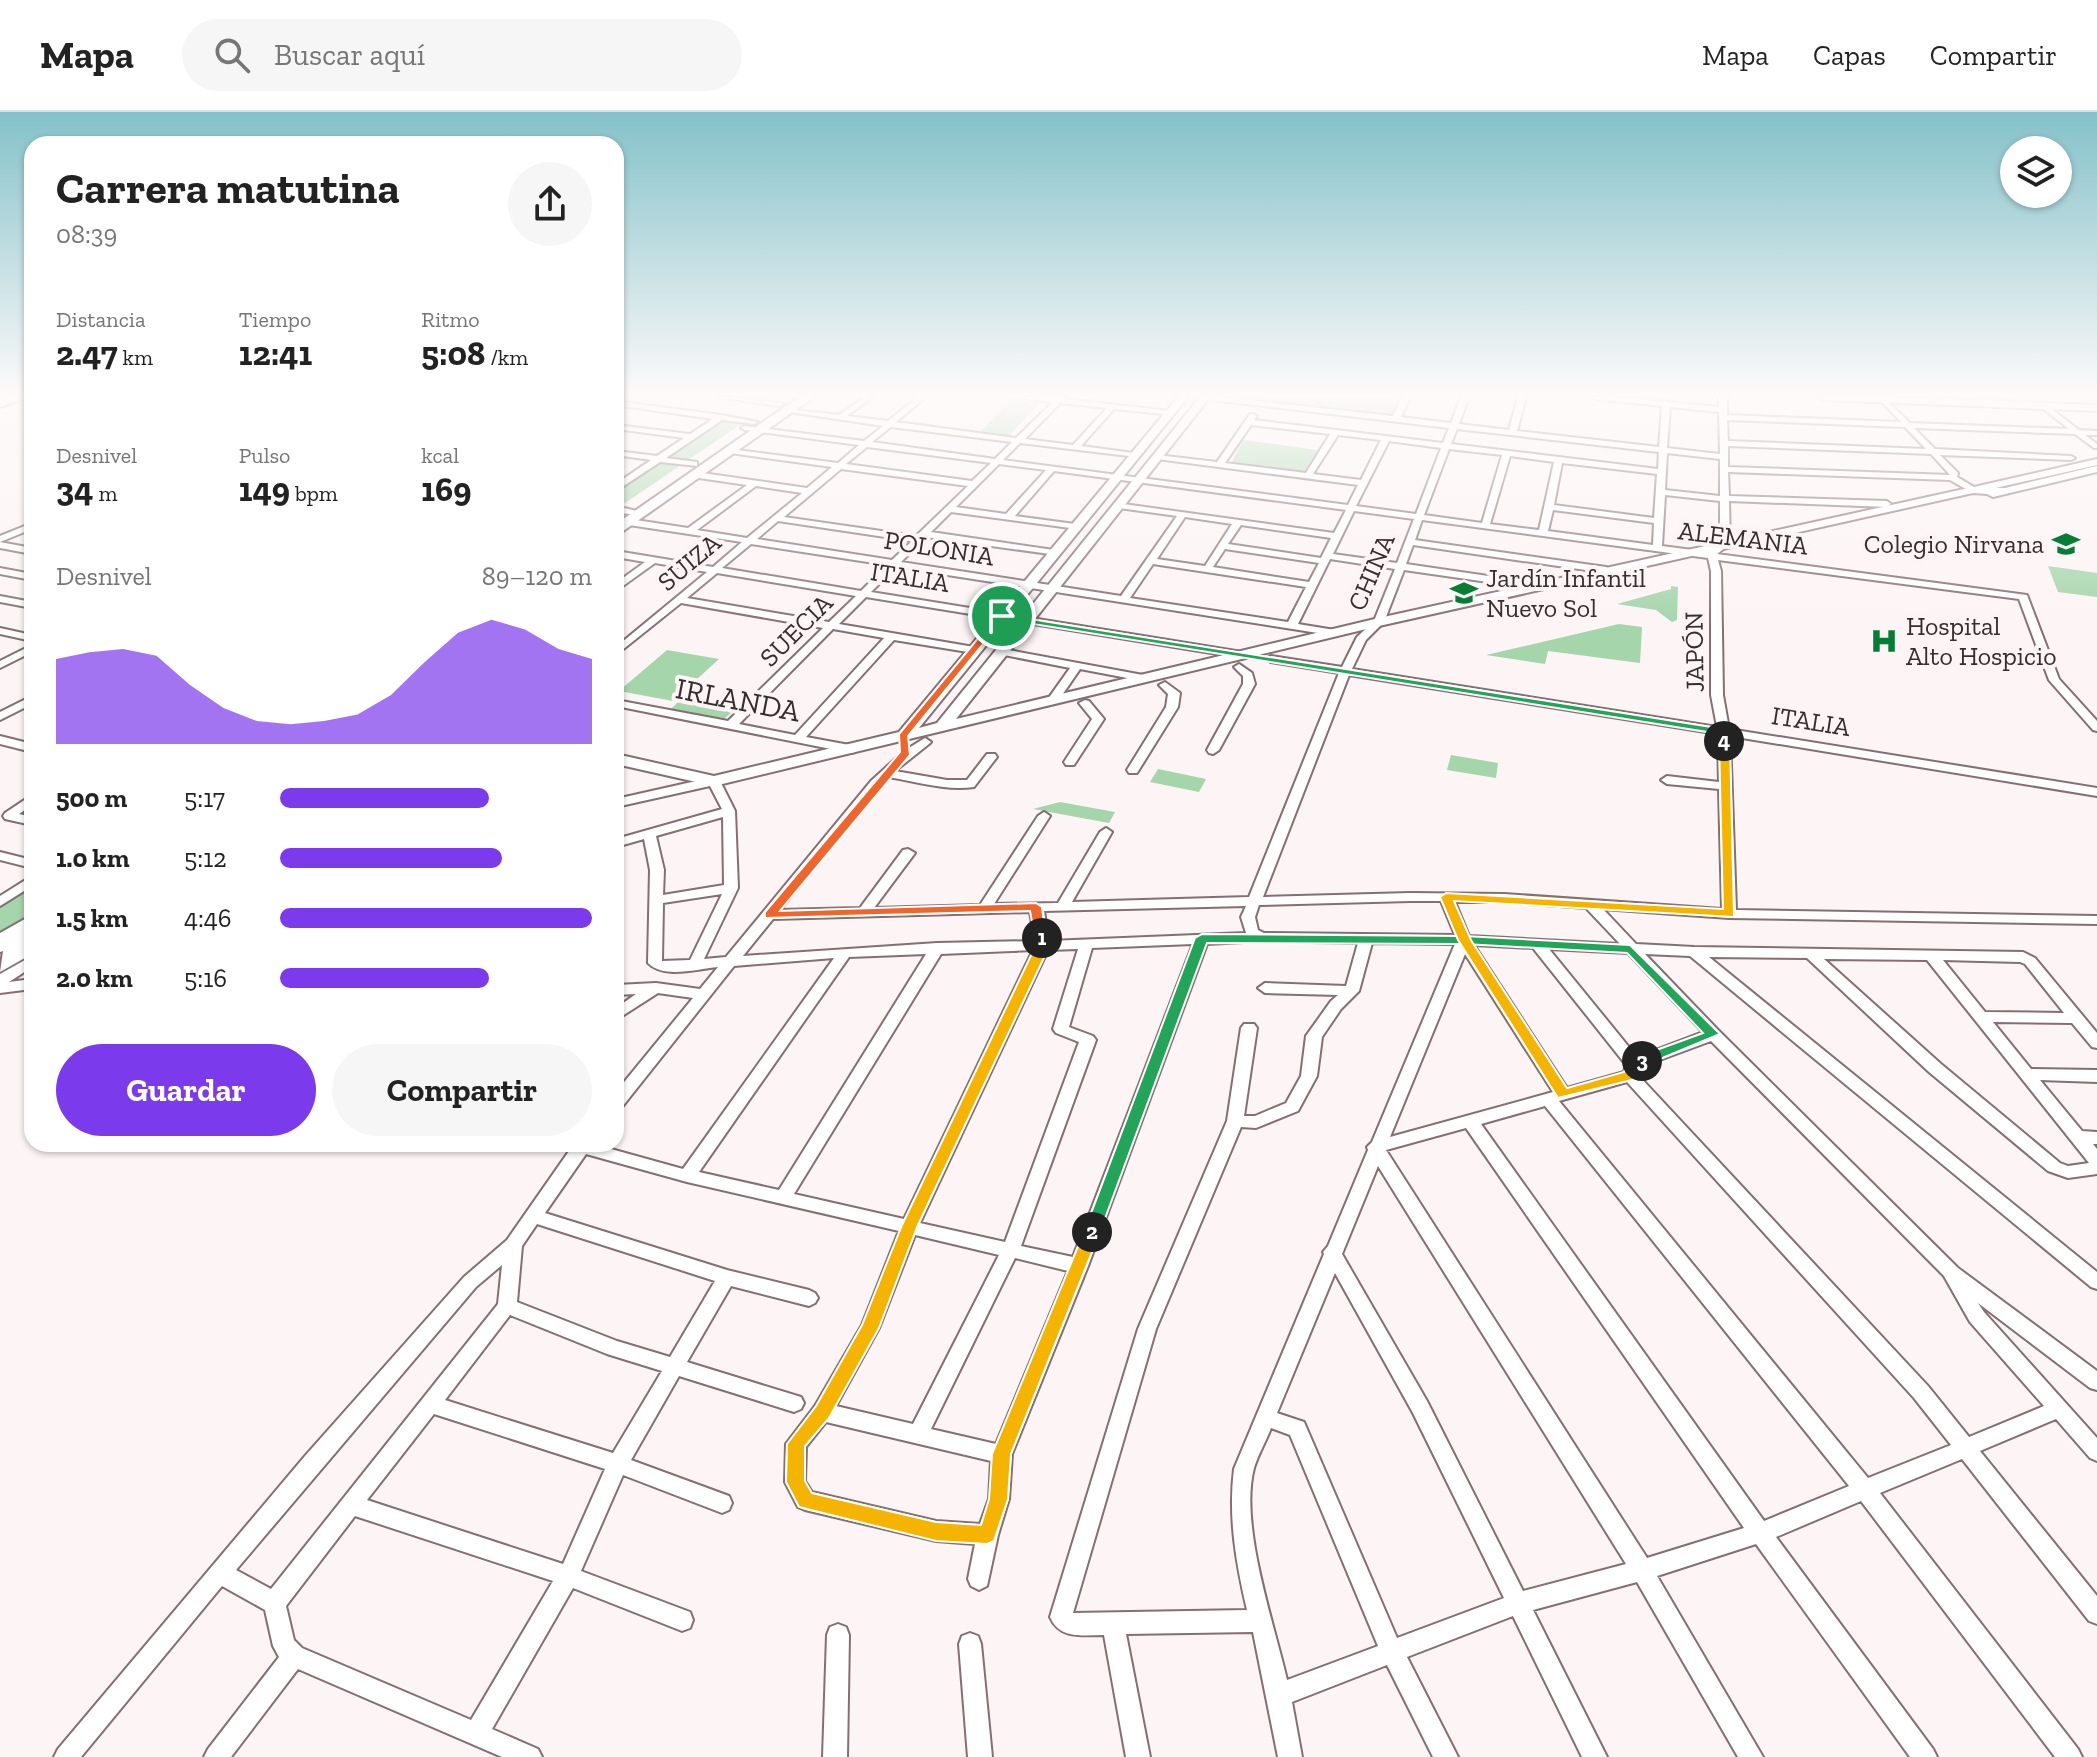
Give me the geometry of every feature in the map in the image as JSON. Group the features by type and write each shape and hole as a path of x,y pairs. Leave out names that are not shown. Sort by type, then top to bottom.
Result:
{"main road":[{"path":"624,518 688,474"},
{"path":"13,955 24,936"}],"street":[{"path":"715,474 810,491"},
{"name":"SUIZA","path":"624,644 831,474"},
{"path":"898,474 974,484"},
{"name":"SUECIA","path":"731,725 984,474"},
{"path":"1008,518 1048,474"},
{"name":"ALEMANIA","path":"1086,474 1657,550 1712,553 2023,597 2054,680 2097,728"},
{"path":"624,1093 727,961 888,773 904,744 974,650 1119,474"},
{"path":"925,742 1003,652 1144,474"},
{"path":"1290,474 1363,483"},
{"path":"1292,625 1368,474"},
{"name":"CHINA","path":"1256,899 1345,671 1361,639 1379,622 1435,474"},
{"path":"1485,527 1501,474"},
{"path":"1543,535 1556,474"},
{"path":"1657,550 1661,474"},
{"path":"1724,474 1725,544"},
{"path":"1836,474 1952,478 1973,490 2004,491"},
{"path":"1952,478 1956,476 1954,474"},
{"path":"624,801 875,743 925,742 1165,685 1379,622 2045,474"},
{"path":"904,744 942,726 1143,678 1240,661 1271,659 1712,553 2077,474"},
{"path":"1865,475 1872,485"},
{"path":"690,531 755,483"},
{"path":"1660,492 1724,499 1891,506"},
{"path":"1880,495 1891,506"},
{"path":"1119,505 1337,536"},
{"path":"1549,507 1658,521"},
{"path":"949,509 1075,527"},
{"path":"1124,599 1183,514"},
{"name":"POLONIA","path":"624,518 748,541 1337,633"},
{"path":"775,518 1054,553"},
{"path":"1207,570 1238,522"},
{"path":"0,542 24,530"},
{"path":"0,542 24,549"},
{"path":"1409,542 1606,570"},
{"path":"1712,553 1725,544"},
{"path":"1223,546 1537,586"},
{"name":"JAPÓN","path":"1712,553 1716,571 1717,695 1724,732 1729,914"},
{"name":"ITALIA","path":"624,555 1028,620 1240,661"},
{"path":"624,582 653,560"},
{"path":"1151,561 1312,585"},
{"path":"0,571 24,576"},
{"path":"0,599 24,604"},
{"path":"679,600 974,650"},
{"path":"2,633 24,637"},
{"path":"798,738 892,636"},
{"path":"0,665 24,652"},
{"path":"1003,652 1143,678"},
{"name":"ITALIA","path":"1271,659 2097,792"},
{"path":"1213,750 1250,680 1240,661"},
{"path":"1054,699 1076,667"},
{"path":"1133,770 1172,707 1174,693 1165,685"},
{"path":"1070,762 1098,719 1085,703"},
{"path":"0,717 24,704"},
{"name":"IRLANDA","path":"624,705 851,749"},
{"path":"0,740 24,746"},
{"path":"888,773 947,784 970,784 991,757"},
{"path":"624,761 714,781"},
{"path":"1667,780 1725,786"},
{"path":"694,966 731,888 729,811 714,781"},
{"path":"24,805 9,816 24,819"},
{"path":"624,841 729,811"},
{"path":"985,908 1044,816"},
{"path":"1063,906 1106,832"},
{"path":"649,833 657,870 655,963 662,967 937,948 1262,937 1464,940 1694,952 2027,959 2097,1043"},
{"path":"864,912 908,853"},
{"path":"16,860 24,855"},
{"path":"0,856 24,862"},
{"path":"0,902 24,886"},
{"path":"656,900 731,888"},
{"path":"1446,897 1464,940 1556,1097 1866,1491 2070,1757"},
{"path":"769,915 1256,899 1446,897 1729,914 2097,920"},
{"path":"1256,899 1249,925 1262,937"},
{"path":"1590,904 1713,1034 1950,1271 2097,1382"},
{"path":"987,1535 936,1531 805,1500 795,1482 796,1444 822,1412 870,1328 910,1225 1043,945 1036,907"},
{"path":"979,1579 987,1535 999,1499 1002,1454 1079,1266 1202,938"},
{"path":"1235,1121 1256,1122 1292,1107 1309,1076 1314,1036 1336,1005 1352,991 1366,939"},
{"path":"1290,1757 1279,1695 1259,1621 1239,1494 1244,1469 1375,1147 1464,940"},
{"path":"919,1433 1011,1249 1088,1040 1061,1029 1087,942"},
{"path":"1537,944 1632,1070 1921,1392 2097,1613"},
{"path":"783,1198 937,948"},
{"path":"1694,952 2097,1282"},
{"path":"687,1176 845,953"},
{"path":"13,955 24,972"},
{"path":"1812,955 1935,1068 2054,1167 2068,1172 2097,1168"},
{"path":"1933,958 2097,1161"},
{"path":"624,990 656,988 702,994"},
{"path":"624,1010 656,988"},
{"path":"1265,988 1352,991"},
{"path":"1981,1017 2076,1018"},
{"path":"1249,1028 1235,1121 1147,1329 1061,1617 1069,1624 1259,1621"},
{"path":"1375,1147 1556,1097 1632,1070 1713,1034"},
{"path":"2026,1074 2097,1076"},
{"path":"1470,1121 1760,1533 1925,1757"},
{"path":"2076,1137 2097,1138"},
{"path":"1375,1147 1642,1570 1751,1757"},
{"path":"66,1757 470,1282 513,1245 578,1152"},
{"path":"603,1152 687,1176 1079,1266"},
{"path":"534,1216 727,1277 809,1298"},
{"path":"274,1603 507,1306 513,1245"},
{"path":"1332,1252 1420,1407 1595,1757"},
{"path":"1950,1271 1977,1317 2097,1452"},
{"path":"475,1735 568,1576 618,1464 727,1277"},
{"path":"507,1306 673,1368 794,1403"},
{"path":"432,1405 618,1464 722,1503"},
{"path":"1279,1695 1518,1603 1642,1570 1760,1533 2059,1409"},
{"path":"822,1412 1002,1454"},
{"path":"1266,1418 1297,1428 1392,1652 1446,1757"},
{"path":"352,1505 568,1576 682,1620"},
{"path":"221,1574 274,1603 284,1646 294,1656 530,1757"},
{"path":"1113,1623 1138,1757"},
{"path":"835,1757 838,1635"},
{"path":"970,1644 980,1757"},
{"path":"216,1757 294,1656"}],"green space":[{"path":"641,474 668,474 624,504 624,485"},
{"path":"2048,566 2097,573 2097,597 2058,592"},
{"path":"1671,586 1678,587 1677,620 1672,622 1656,610 1617,604 1671,589"},
{"path":"1619,624 1642,627 1640,663 1548,651 1545,664 1486,655"},
{"path":"667,650 719,659 673,701 624,692 624,687"},
{"path":"685,695 739,706 724,719 670,710"},
{"path":"1451,755 1498,763 1496,778 1447,770"},
{"path":"1158,769 1206,779 1199,792 1150,782"},
{"path":"1060,802 1115,812 1109,823 1033,809"},
{"path":"24,890 24,922 0,938 0,906"}],"place":[{"name":"Colegio Nirvana","path":"2066,544"},
{"name":"Jardín Infantil Nuevo Sol","path":"1464,593"},
{"name":"Hospital Alto Hospicio","path":"1884,641"}],"route":[{"path":"1002,616 903,736 906,752 769,915 1036,907 1043,945 910,1225 870,1328 822,1412 796,1444 795,1482 805,1500 832,1509 936,1531 987,1535 999,1499 1002,1454 1079,1266 1202,938 1464,940 1630,949 1713,1034 1634,1064 1630,1076 1563,1095 1464,940 1446,897 1504,898 1729,914 1724,732 1002,616"}]}
